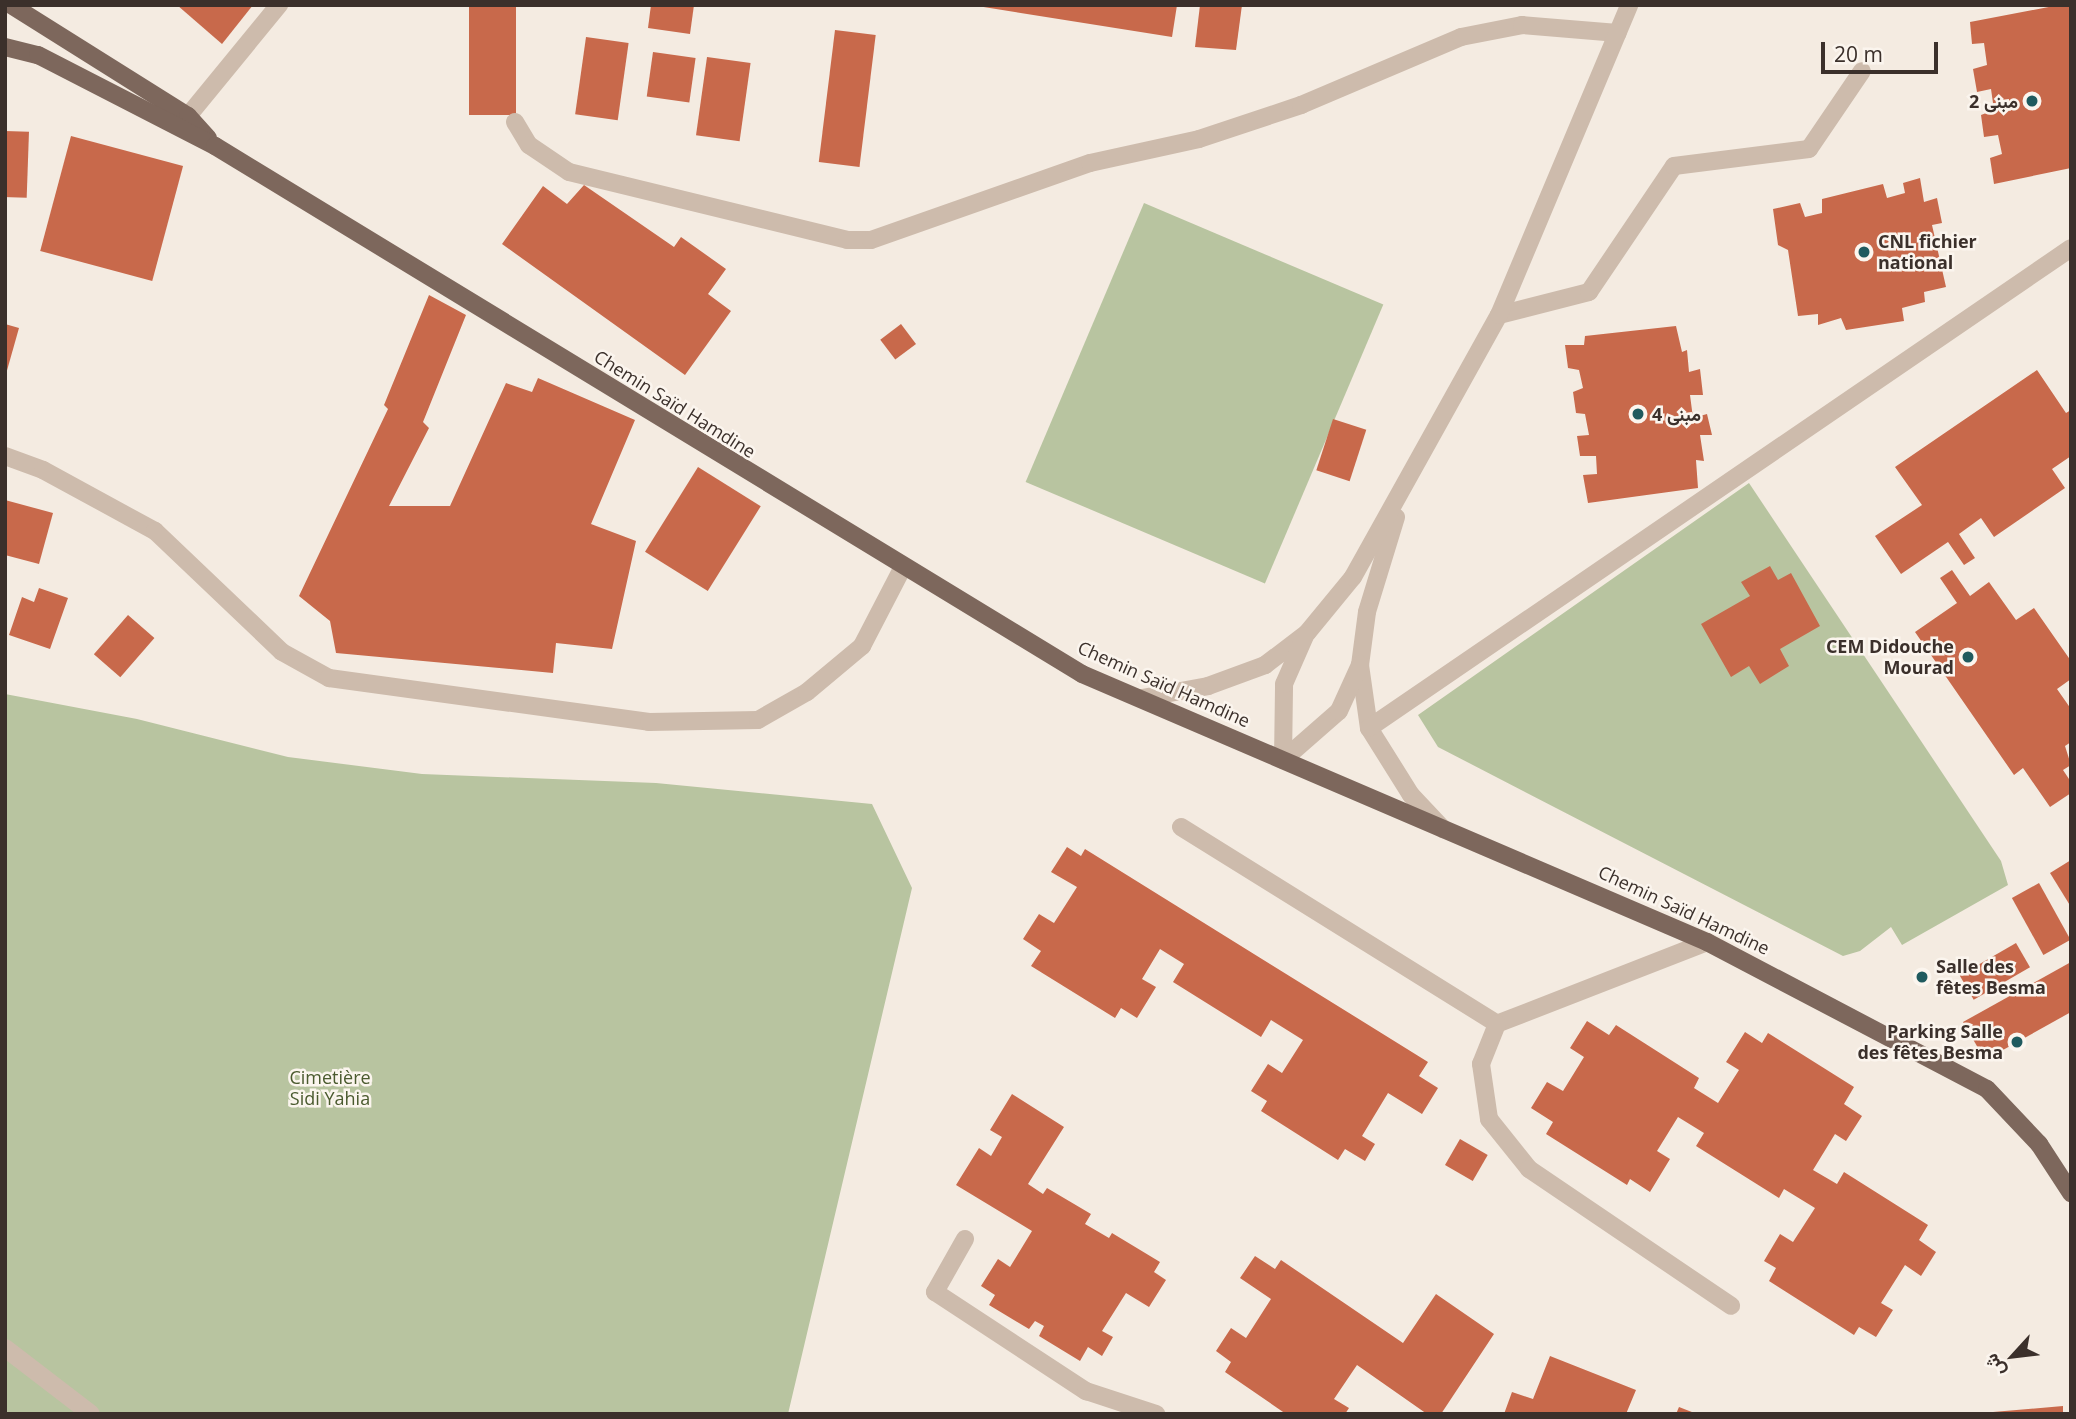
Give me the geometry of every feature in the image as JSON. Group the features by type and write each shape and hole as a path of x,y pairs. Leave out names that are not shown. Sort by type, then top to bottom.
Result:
{"main road":[{"path":"12,5 188,116 215,146"},
{"path":"5,47 38,55 215,146"},
{"path":"5,56 38,55"},
{"name":"Chemin Saïd Hamdine","path":"215,146 1082,674 1707,942 1987,1089 2039,1144 2071,1193"}],"street":[{"path":"188,116 279,5"},
{"path":"1142,698 1240,677 1265,666 1307,633 1353,577 1499,315 1629,5"},
{"path":"515,122 529,145 569,172 847,240 871,240 1090,163 1199,139 1301,105 1461,37 1522,25 1618,33"},
{"path":"1499,315 1589,292 1674,166 1809,149 1862,71"},
{"path":"1369,729 2071,248"},
{"path":"5,456 43,470 155,531 282,652 329,678 649,722 758,720 807,692 862,646 903,567"},
{"path":"1406,483 1367,612 1360,665 1369,729 1411,795 1444,830"},
{"path":"1283,760 1284,684 1307,633"},
{"path":"1283,760 1339,711 1360,665"},
{"path":"1181,827 1497,1024"},
{"path":"1707,942 1497,1024 1481,1064 1489,1119 1529,1169 1731,1306"},
{"path":"965,1239 935,1292 1086,1391 1156,1414"},
{"path":"5,1348 91,1414"}],"green space":[{"path":"1144,203 1383,305 1265,584 1026,482"},
{"path":"1749,483 2001,861 2008,885 1902,945 1891,927 1860,951 1843,956 1438,747 1418,715"},
{"name":"Cimetière Sidi Yahia","path":"5,694 137,719 288,757 422,774 656,783 872,804 912,888 788,1414 5,1414"}],"building":[{"path":"177,5 253,5 222,44"},
{"path":"469,5 516,5 516,115 469,115"},
{"path":"651,5 694,5 690,34 648,28"},
{"path":"971,5 1177,5 1172,37"},
{"path":"1200,5 1242,5 1236,50 1195,47"},
{"name":"مبنى 2","path":"2071,5 2071,168 1994,184 1990,158 2002,154 1998,135 1984,137 1981,115 1994,110 1991,89 1977,92 1973,69 1987,65 1984,43 1972,44 1970,22"},
{"path":"835,30 876,35 859,167 819,162"},
{"path":"586,37 629,43 618,120 575,114"},
{"path":"653,52 696,58 689,103 647,97"},
{"path":"707,57 751,63 740,141 696,135"},
{"path":"5,131 29,132 27,198 5,197"},
{"path":"71,136 183,166 152,281 40,251"},
{"path":"1920,178 1924,202 1937,198 1942,223 1932,225 1946,287 1924,292 1925,302 1902,308 1904,321 1846,330 1841,318 1818,325 1818,314 1798,316 1788,250 1778,245 1773,209 1800,203 1805,217 1822,213 1822,199 1883,184 1887,198 1905,193 1903,183"},
{"path":"584,185 674,247 681,237 726,269 708,294 731,311 685,375 502,244 543,186 567,204"},
{"path":"429,295 466,315 423,422 429,428 389,506 450,506 506,383 532,392 538,378 635,420 591,524 636,541 612,649 556,643 553,673 336,653 330,621 299,596 388,409 384,405"},
{"path":"5,324 19,328 6,374 5,374"},
{"path":"901,324 916,344 895,360 880,340"},
{"name":"مبنى 4","path":"1676,326 1682,352 1687,350 1689,372 1700,369 1703,395 1690,395 1693,418 1707,414 1712,435 1700,435 1704,461 1696,460 1698,488 1588,503 1583,475 1597,474 1596,456 1580,456 1577,436 1589,435 1585,414 1576,413 1573,392 1583,388 1579,370 1568,368 1565,345 1584,345 1585,336"},
{"path":"2037,370 2066,413 2071,410 2071,456 2052,469 2065,488 1994,537 1981,518 1959,534 1975,558 1964,565 1948,542 1901,574 1875,536 1922,505 1895,467"},
{"path":"1333,419 1366,430 1350,481 1316,470"},
{"path":"698,467 761,506 708,591 645,552"},
{"path":"5,500 53,513 39,564 5,555"},
{"path":"1770,566 1778,580 1791,573 1820,626 1780,649 1789,666 1760,684 1749,666 1731,677 1701,624 1750,596 1741,582"},
{"path":"1952,570 1970,596 1989,582 2016,620 2034,608 2071,661 2071,679 2057,689 2071,709 2071,742 2065,746 2071,765 2063,770 2071,782 2071,793 2050,807 2023,768 2014,775 1915,632 1957,603 1940,578"},
{"path":"39,588 68,598 50,649 9,635 22,597 34,602"},
{"path":"128,615 154,638 120,677 94,654"},
{"path":"1067,847 1081,856 1085,849 1428,1062 1419,1076 1438,1088 1422,1114 1388,1093 1362,1136 1375,1144 1365,1161 1345,1149 1338,1160 1261,1111 1267,1101 1251,1091 1268,1064 1282,1073 1303,1040 1271,1020 1261,1037 1173,982 1184,964 1160,949 1142,979 1156,987 1137,1018 1121,1008 1115,1018 1031,966 1041,951 1023,939 1039,914 1054,923 1077,887 1051,872"},
{"path":"2071,860 2071,907 2050,873"},
{"path":"2039,883 2071,940 2043,955 2012,898"},
{"path":"2016,943 2030,967 1974,1000 1960,976"},
{"path":"2071,962 2071,1012 1985,1060 1963,1022"},
{"path":"1587,1021 1609,1035 1616,1025 1699,1078 1694,1088 1718,1103 1739,1070 1726,1062 1745,1032 1762,1043 1768,1033 1854,1087 1844,1104 1862,1116 1846,1141 1835,1134 1813,1170 1837,1184 1844,1172 1928,1225 1919,1240 1936,1252 1921,1276 1905,1265 1881,1303 1893,1310 1876,1337 1859,1327 1854,1335 1769,1281 1776,1268 1764,1261 1780,1234 1793,1242 1815,1208 1784,1189 1779,1198 1696,1146 1704,1133 1678,1117 1657,1151 1670,1159 1650,1192 1630,1179 1627,1185 1546,1134 1553,1122 1531,1108 1547,1082 1563,1091 1584,1057 1570,1048"},
{"path":"1012,1094 1064,1127 1028,1184 1043,1194 1047,1188 1091,1214 1085,1224 1109,1238 1112,1233 1160,1262 1154,1272 1166,1280 1149,1307 1126,1293 1102,1331 1113,1337 1102,1356 1088,1347 1080,1361 1039,1336 1044,1326 1035,1321 1029,1329 989,1305 995,1295 981,1286 998,1259 1010,1267 1032,1231 956,1185 979,1148 991,1156 1002,1137 990,1130"},
{"path":"1460,1139 1488,1155 1473,1181 1445,1165"},
{"path":"1255,1256 1275,1269 1281,1260 1403,1343 1436,1294 1494,1334 1441,1414 1427,1414 1357,1365 1334,1399 1349,1408 1345,1414 1286,1414 1225,1372 1231,1362 1216,1351 1231,1328 1246,1338 1271,1299 1240,1278"},
{"path":"1550,1356 1636,1390 1626,1414 1504,1414 1512,1392 1533,1399"},
{"path":"2063,1406 2063,1414 1993,1414 1993,1412"},
{"path":"1679,1407 1697,1414 1676,1414"}],"place":[{"name":"مبنى 2","path":"2032,101"},
{"name":"CNL fichier national","path":"1864,252"},
{"name":"مبنى 4","path":"1638,414"},
{"name":"CEM Didouche Mourad","path":"1968,657"},
{"name":"Salle des fêtes Besma","path":"1922,977"},
{"name":"Parking Salle des fêtes Besma","path":"2017,1042"}]}
